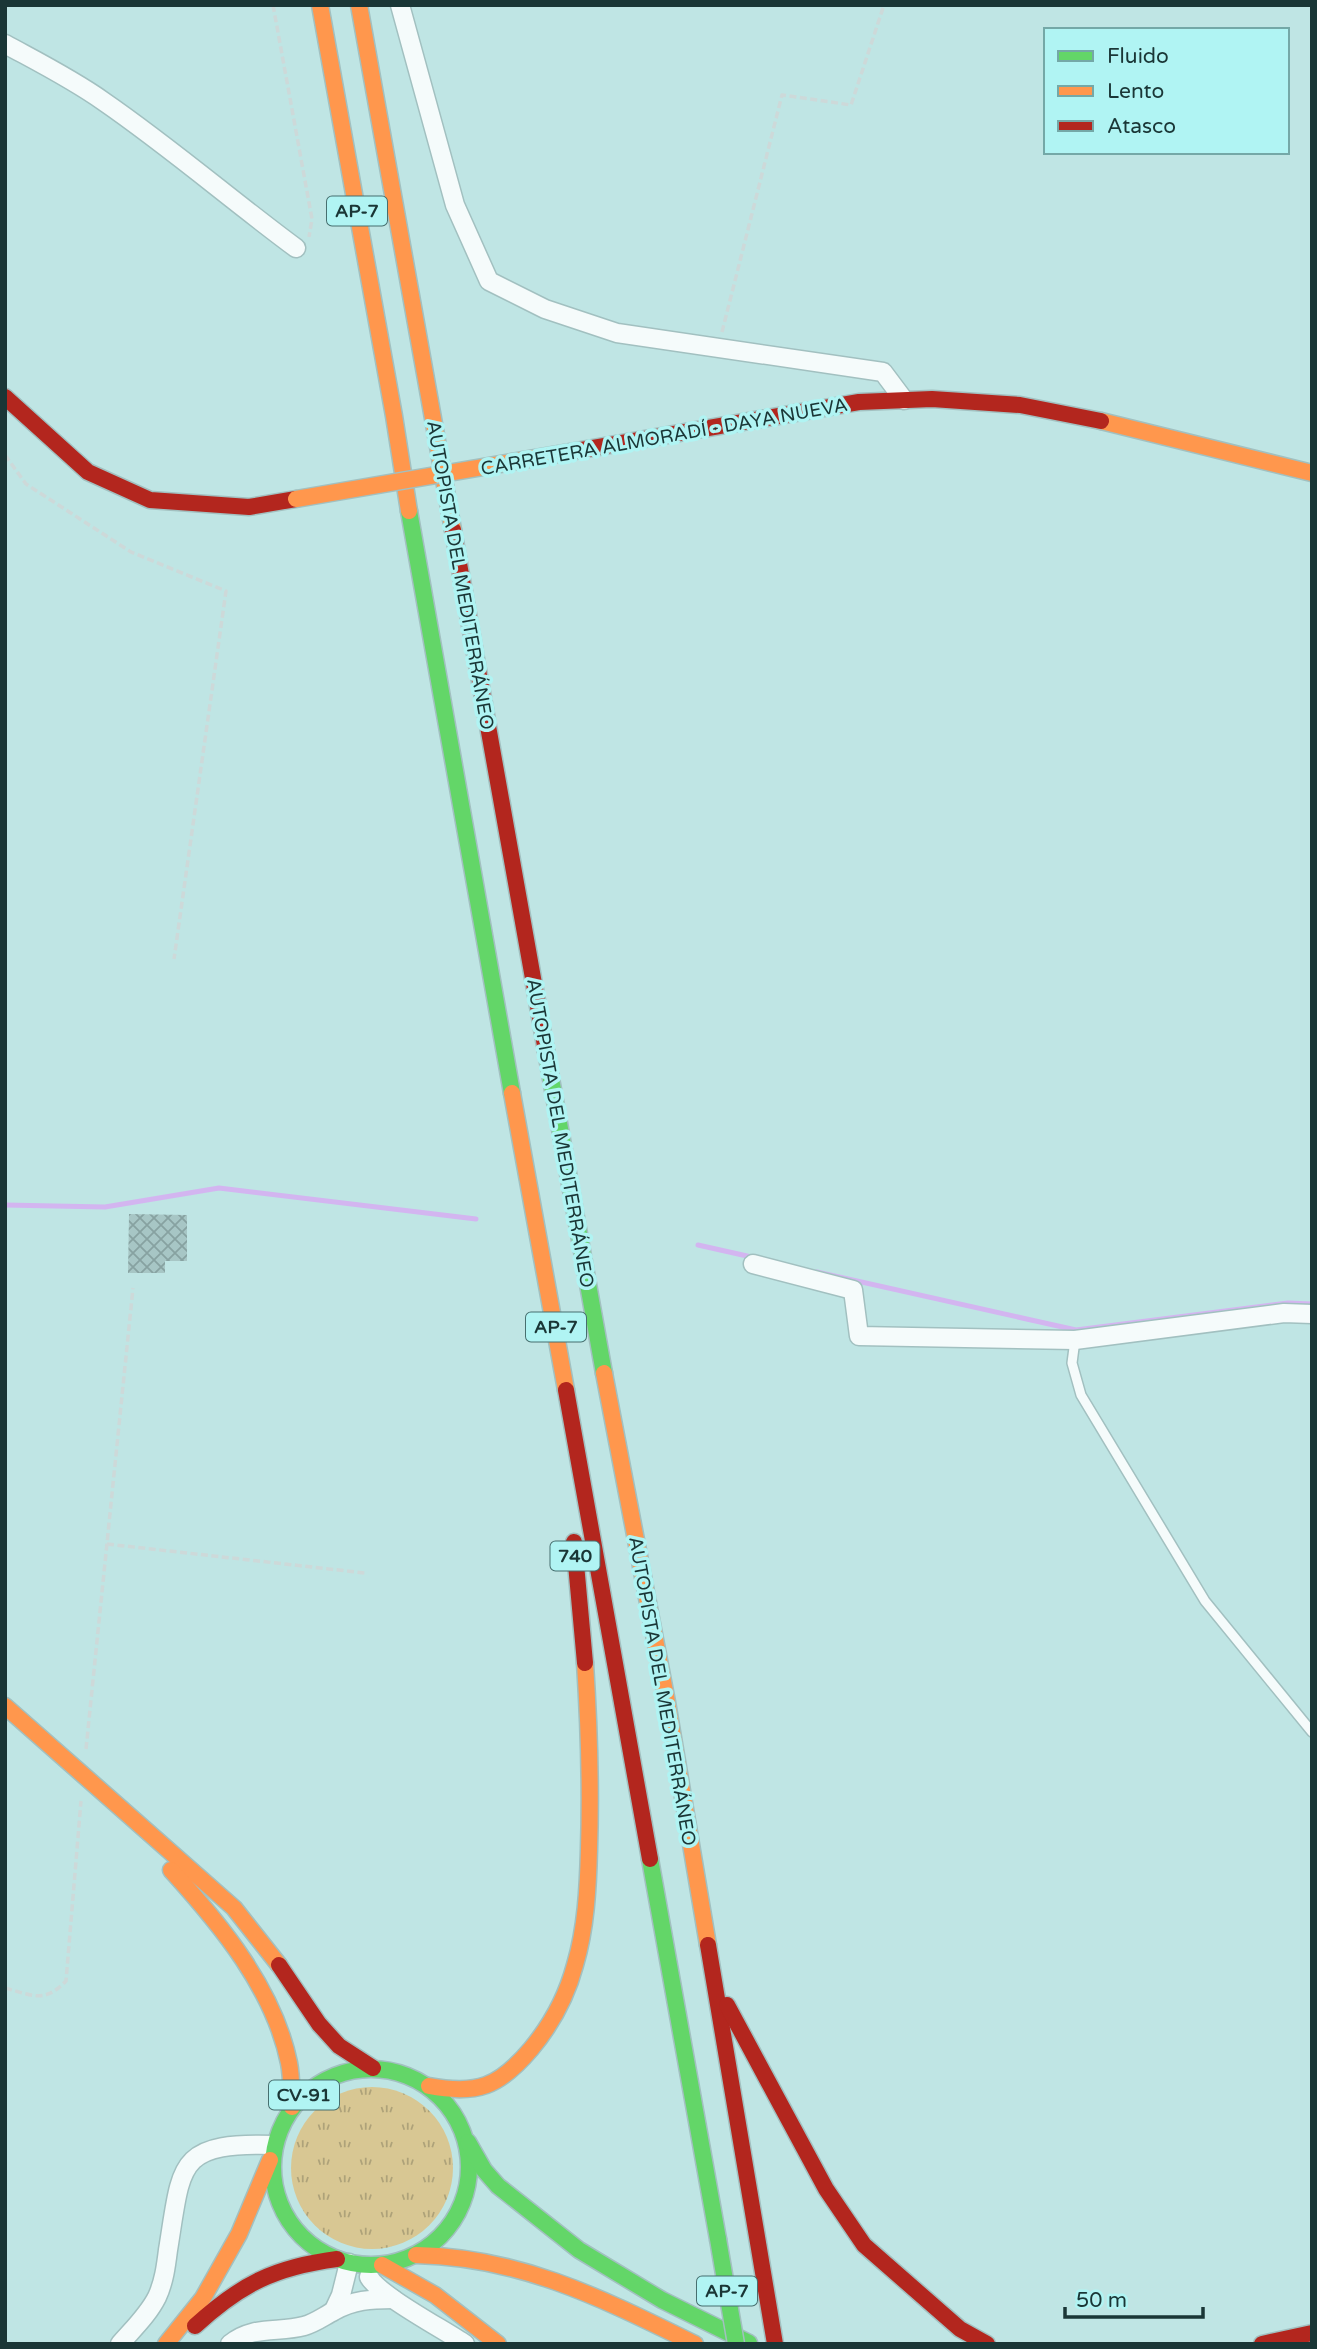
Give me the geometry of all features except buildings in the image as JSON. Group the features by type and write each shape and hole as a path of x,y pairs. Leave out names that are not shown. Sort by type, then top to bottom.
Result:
{"main road":[{"name":"AUTOPISTA DEL MEDITERRÁNEO","path":"320,5 394,416 416,557 736,2344"},
{"name":"AUTOPISTA DEL MEDITERRÁNEO","path":"359,5 605,1374 667,1702 775,2344"},
{"name":"CARRETERA ALMORADÍ - DAYA NUEVA","path":"5,397 88,472 150,500 249,507 859,402 932,399 1020,405 1108,422 1312,473"},
{"path":"486,937 507,1125 561,1452"},
{"name":"740","path":"429,2086 455,2092 480,2090 502,2079 521,2062 542,2036 571,1980 582,1936 592,1805 588,1688 572,1520"},
{"path":"5,1706 83,1777 181,1880 219,1927 252,1974 272,2016 289,2063 292,2107"},
{"path":"83,1777 234,1908 284,1970 319,2024 339,2046 373,2068"},
{"path":"713,1980 826,2189 864,2245 960,2329 987,2344"},
{"name":"CV-91","path":"166,2344 203,2298 239,2234 281,2125 292,2107 314,2085 342,2072 373,2068 402,2073 429,2086 451,2108 485,2171 553,2234 597,2263 686,2313 752,2344"},
{"name":"CV-91","path":"416,2255 439,2239 456,2217 462,2204 467,2191 470,2163 465,2136"},
{"name":"CV-91","path":"273,2150 274,2187 286,2218 308,2243 343,2261 374,2269 416,2255 444,2253 489,2261 550,2280 624,2309 695,2344"},
{"name":"CV-91","path":"174,2344 215,2308 259,2279 294,2266 343,2261"},
{"path":"374,2269 435,2295 498,2344"},
{"path":"1262,2344 1312,2333"}],"street":[{"path":"400,5 455,205 489,281 545,310 617,333 883,372 904,400"},
{"path":"5,44 102,99 296,248"},
{"path":"753,1264 853,1290 859,1336 1075,1340 1284,1313 1312,1314"},
{"path":"120,2344 143,2318 157,2296 164,2276 182,2174 193,2159 213,2149 233,2144 273,2150"},
{"path":"334,2310 341,2295 343,2261"},
{"path":"374,2269 373,2284 465,2344"},
{"path":"351,2303 374,2269"},
{"path":"230,2344 244,2334 255,2331 302,2327 351,2303 366,2299 393,2299"}],"lane":[{"path":"1075,1340 1072,1363 1081,1395 1198,1589 1312,1732"}],"path":[{"path":"273,5 312,219 310,236 296,248"},
{"path":"718,348 782,95 850,105 884,5"},
{"path":"5,455 26,484 131,552 226,591 174,958"},
{"path":"5,1988 37,1996 54,1993 66,1981 83,1777 132,1288"},
{"path":"107,1544 365,1573"}],"green space":[{"path":"372,2087 403,2093 429,2111 447,2137 453,2168 447,2199 429,2225 403,2243 372,2249 341,2243 315,2225 297,2199 291,2168 297,2137 315,2111 341,2093"}],"waterway":[{"path":"5,1205 105,1207 219,1188 476,1219"},
{"path":"698,1245 756,1258"},
{"path":"817,1272 1076,1330 1288,1303 1312,1304"}],"traffic: fast":[{"path":"409,511 512,1093"},
{"path":"546,1051 604,1373"},
{"path":"650,1859 718,2239"},
{"path":"371,2069 390,2070 409,2076 441,2097 462,2129 468,2148 469,2167 468,2186 462,2205 441,2237 409,2258 390,2264 371,2265 352,2264 333,2258 301,2237 280,2205 274,2186 273,2167 274,2148 280,2129 301,2097 333,2076 352,2070 371,2069"},
{"path":"468,2142 484,2170 498,2186 579,2250 662,2300 749,2343"},
{"path":"718,2239 736,2344"}],"traffic: slow":[{"path":"320,5 409,511"},
{"path":"359,5 453,530"},
{"path":"1101,421 1312,473"},
{"path":"296,499 564,453"},
{"path":"512,1093 566,1390"},
{"path":"604,1373 667,1702 708,1945"},
{"path":"429,2086 446,2089 474,2088 497,2080 531,2049 558,2009 568,1987 582,1937 588,1878 590,1779 585,1663"},
{"path":"5,1706 234,1908 279,1965"},
{"path":"171,1870 243,1959 271,2009 289,2063 292,2107"},
{"path":"166,2344 203,2298 239,2234 270,2160"},
{"path":"416,2255 491,2263 526,2272 627,2311 695,2344"},
{"path":"382,2265 435,2295 498,2344"}],"traffic: jam":[{"path":"5,397 88,472 150,500 249,507 296,499"},
{"path":"564,453 859,402 932,399 1020,405 1101,421"},
{"path":"453,530 546,1051"},
{"path":"566,1390 650,1859"},
{"path":"574,1542 585,1663"},
{"path":"708,1945 775,2344"},
{"path":"279,1965 319,2024 339,2046 373,2068"},
{"path":"727,2005 826,2189 864,2245 960,2329 987,2344"},
{"path":"195,2326 228,2299 260,2280 295,2267 337,2259"},
{"path":"1262,2344 1312,2333"}]}
